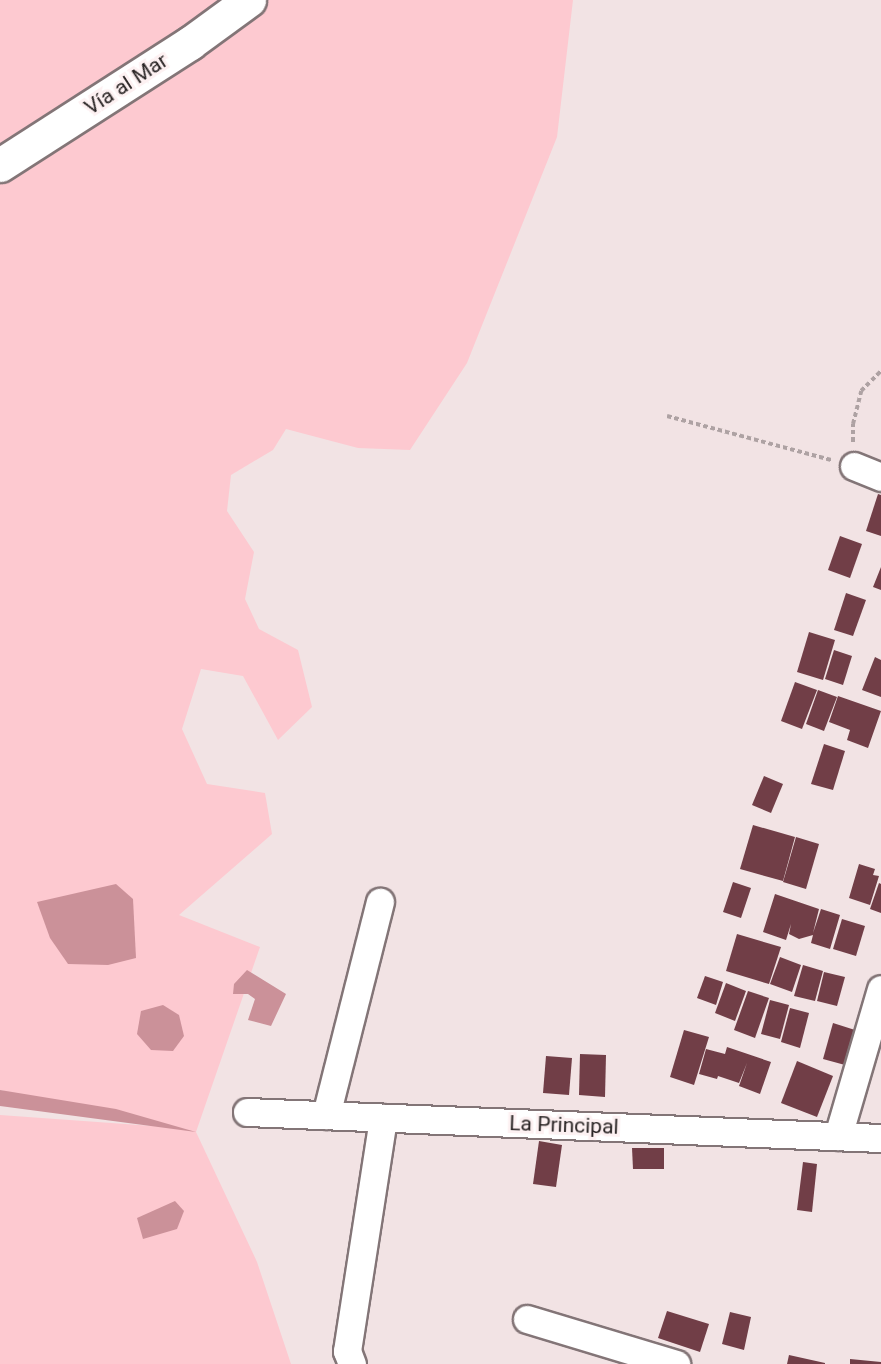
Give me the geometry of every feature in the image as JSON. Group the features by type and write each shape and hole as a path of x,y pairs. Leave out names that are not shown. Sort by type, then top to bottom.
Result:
{"highway":[{"name":"Vía al Mar","path":"0,165 190,43 249,0"}],"street":[{"path":"854,466 881,477"},
{"path":"326,1115 380,902"},
{"path":"838,1136 881,989"},
{"name":"La Principal","path":"247,1112 881,1138"},
{"path":"352,1364 347,1351 383,1118"},
{"path":"527,1319 676,1364"}],"path":[{"path":"667,416 854,466 853,424 861,391 881,371"}],"shaded area":[{"path":"0,0 573,0 557,137 467,363 410,450 358,448 286,429 273,450 231,475 227,511 254,552 245,599 259,629 298,650 312,707 278,740 243,676 201,669 182,729 207,784 265,793 272,834 179,915 260,947 196,1132 257,1262 291,1364 0,1364 0,1115 153,1126 0,1090"},
{"path":"116,884 133,899 136,958 108,965 68,964 50,938 37,902"},
{"path":"247,970 286,994 271,1026 248,1020 255,999 248,994 233,994 234,984"},
{"path":"163,1005 179,1015 184,1036 173,1051 151,1050 137,1034 141,1011"},
{"path":"0,1090 116,1109 196,1132 0,1106"},
{"path":"175,1201 184,1211 177,1229 143,1239 137,1218"}],"building":[{"path":"878,494 881,495 881,536 866,531"},
{"path":"840,536 862,544 850,578 828,570"},
{"path":"881,567 881,590 873,587"},
{"path":"846,593 866,600 853,636 834,630"},
{"path":"809,632 835,640 823,680 797,672"},
{"path":"834,650 852,656 843,685 825,679"},
{"path":"875,657 881,660 881,697 862,690"},
{"path":"795,682 817,690 802,729 781,721"},
{"path":"818,690 837,697 824,731 806,724"},
{"path":"838,696 881,711 868,748 847,740 850,730 829,722"},
{"path":"824,744 845,751 833,790 811,784"},
{"path":"764,776 783,784 771,813 752,805"},
{"path":"753,825 795,837 783,881 740,869"},
{"path":"796,837 819,844 806,889 783,882"},
{"path":"859,864 875,869 873,875 879,876 870,905 849,898"},
{"path":"733,882 751,888 741,918 723,912"},
{"path":"879,883 881,884 881,913 870,909"},
{"path":"775,894 819,909 813,933 821,909 840,915 830,949 811,943 813,935 799,939 789,934 791,924 786,940 763,932"},
{"path":"842,919 865,926 856,956 833,949"},
{"path":"737,934 781,947 769,984 726,971"},
{"path":"780,957 801,965 792,992 770,984"},
{"path":"803,965 823,971 815,1001 794,996"},
{"path":"824,972 845,977 837,1006 817,1001"},
{"path":"705,976 723,982 716,1005 697,998"},
{"path":"726,983 746,991 735,1021 715,1013"},
{"path":"748,991 769,998 755,1038 734,1030"},
{"path":"770,1000 789,1005 780,1039 761,1034"},
{"path":"790,1008 809,1013 800,1048 781,1042"},
{"path":"833,1023 855,1030 845,1065 823,1059"},
{"path":"684,1030 709,1037 694,1085 670,1077"},
{"path":"727,1047 771,1062 760,1094 739,1086 747,1063 739,1083 718,1076 717,1079 699,1074 706,1049 725,1054"},
{"path":"580,1054 606,1055 605,1097 579,1095"},
{"path":"546,1056 572,1058 569,1095 543,1093"},
{"path":"797,1061 833,1076 817,1117 781,1103"},
{"path":"539,1141 562,1145 556,1187 533,1184"},
{"path":"632,1148 664,1148 664,1169 633,1169"},
{"path":"803,1162 817,1164 812,1212 797,1210"},
{"path":"667,1311 709,1324 700,1352 658,1338"},
{"path":"730,1312 751,1317 744,1350 722,1344"},
{"path":"789,1355 825,1363 825,1364 787,1364"},
{"path":"850,1359 881,1362 881,1364 850,1364"}]}
